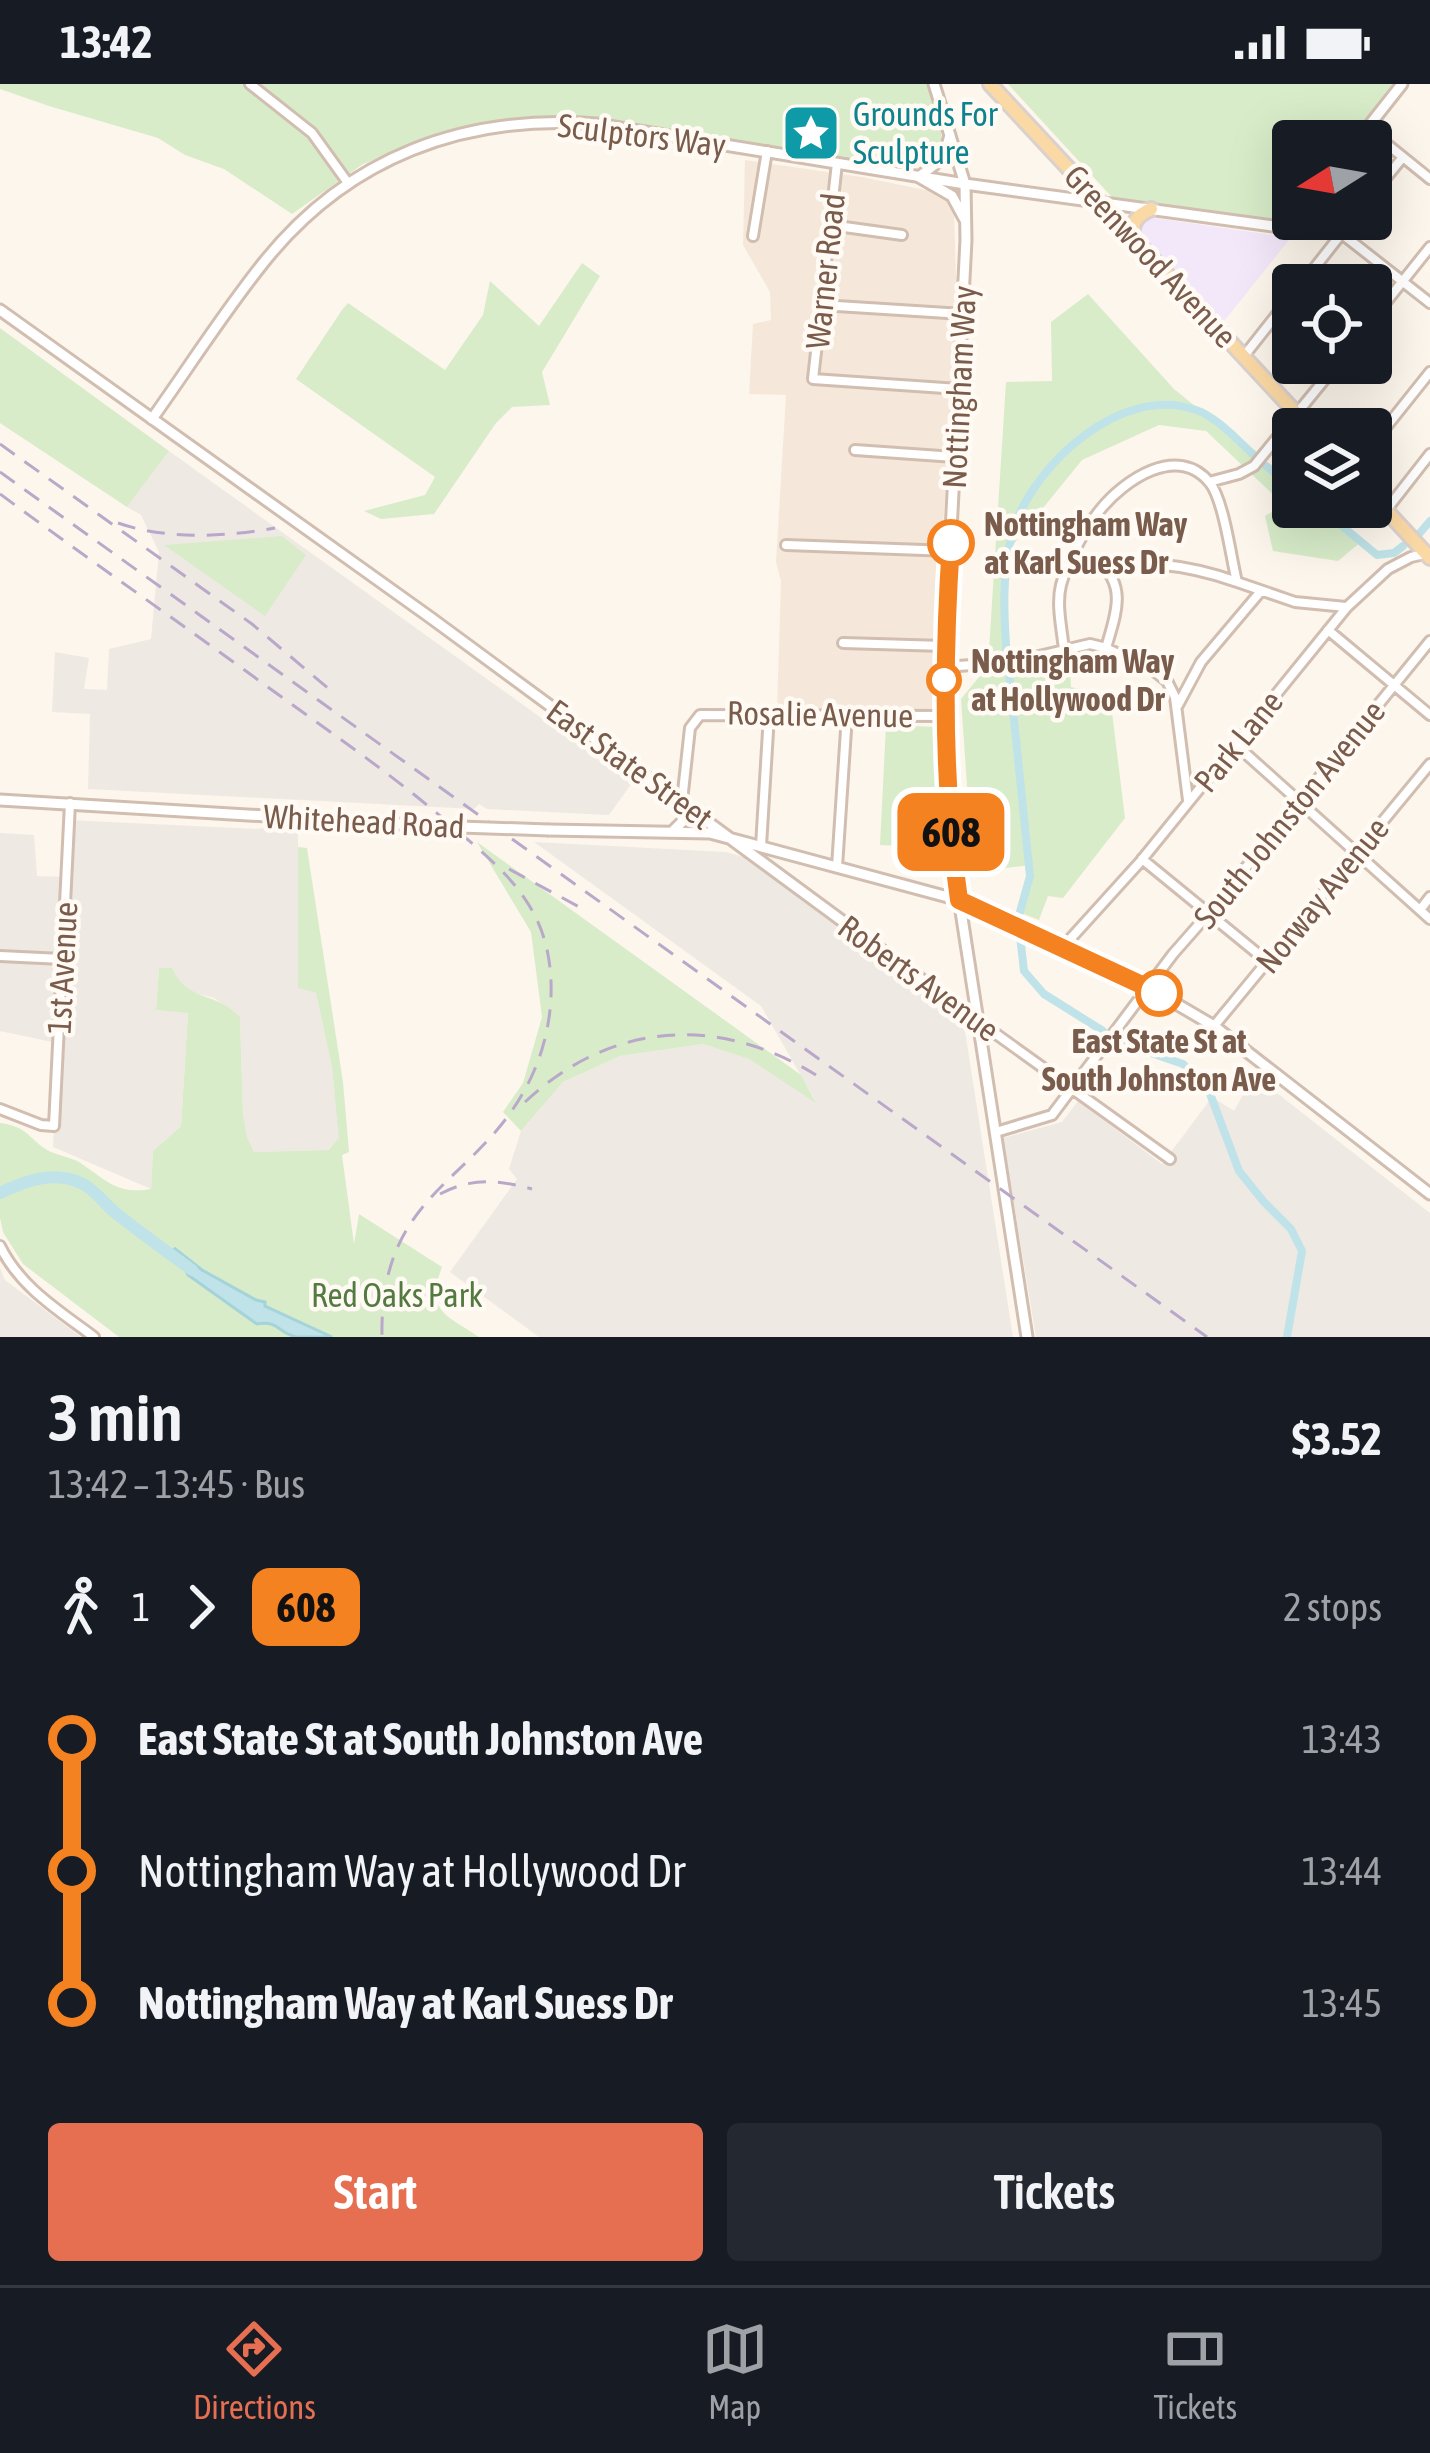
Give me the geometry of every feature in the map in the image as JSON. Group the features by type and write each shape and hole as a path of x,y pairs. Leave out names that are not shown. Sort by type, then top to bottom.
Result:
{"main road":[{"name":"Greenwood Avenue","path":"990,84 1292,408"},
{"path":"1132,235 1133,223 1151,209"},
{"path":"1392,517 1428,556"}],"street":[{"path":"250,84 312,133 348,183"},
{"name":"Nottingham Way","path":"934,84 965,184 966,222 944,646 951,834 1027,1337"},
{"path":"1373,120 1402,84"},
{"name":"Sculptors Way","path":"152,418 265,261 298,224 348,183 395,157 465,132 522,123 596,124 965,184 1272,226"},
{"path":"950,135 944,157 919,177 952,196 966,222"},
{"path":"1392,149 1430,179"},
{"path":"753,236 767,151"},
{"path":"1392,170 1402,157"},
{"name":"Warner Road","path":"837,163 813,379 959,389"},
{"path":"830,225 902,235"},
{"path":"1317,264 1336,240"},
{"path":"1349,240 1430,303"},
{"path":"1392,295 1430,247"},
{"path":"821,305 962,314"},
{"name":"East State Street","path":"0,310 728,836 959,900 1147,986 1214,1026 1430,1194"},
{"path":"1244,356 1272,321"},
{"path":"1392,420 1430,372"},
{"path":"1302,408 1321,384"},
{"path":"1209,482 1255,466 1272,445"},
{"path":"855,450 956,457"},
{"path":"1392,502 1430,454"},
{"path":"1064,650 1063,579 1099,511 1141,476 1178,464 1209,482 1237,582"},
{"path":"786,545 951,551"},
{"name":"Park Lane","path":"1063,947 1142,860 1347,607 1388,569 1411,557 1428,556"},
{"path":"1098,562 1114,580 1118,595 1106,648"},
{"path":"1070,564 1171,565 1295,602 1347,607"},
{"path":"1178,706 1201,662 1261,590"},
{"path":"1328,630 1430,715"},
{"name":"South Johnston Avenue","path":"996,1132 1046,1118 1147,986 1430,641"},
{"path":"843,643 944,646"},
{"path":"944,667 1014,662 1082,644 1106,648 1161,675 1178,706 1189,801"},
{"name":"Rosalie Avenue","path":"678,799 690,728 705,713 946,716"},
{"path":"761,846 770,715"},
{"path":"837,867 847,715"},
{"path":"1235,744 1430,919"},
{"name":"Norway Avenue","path":"1214,1026 1430,764"},
{"path":"672,832 684,813 678,799"},
{"name":"Whitehead Road","path":"0,800 432,826 728,836"},
{"name":"1st Avenue","path":"0,1109 47,1127 55,1123 70,803"},
{"name":"Roberts Avenue","path":"728,836 1171,1159"},
{"path":"1142,860 1268,962"},
{"path":"1420,910 1430,897"},
{"path":"0,956 62,959"},
{"path":"0,1246 29,1288 94,1337"}],"shaded area":[{"path":"745,160 935,192 954,205 957,319 943,527 940,711 777,711 781,581 776,562 786,395 749,394 753,324 771,320 770,292 743,245"},
{"path":"1149,217 1289,240 1221,325 1139,236 1136,223"},
{"path":"169,451 632,783 609,815 487,809 479,804 474,809 88,789 90,714 52,712 55,652 89,658 84,689 107,690 109,649 151,639 159,552 141,515 127,507"},
{"path":"69,820 256,829 298,824 298,988 316,993 332,1068 340,1138 327,1150 254,1152 243,1113 240,1017 214,998 188,991 159,968 156,1010 188,1012 181,1126 153,1151 151,1189 53,1147 57,1043 0,1031 0,833 34,835 37,876 65,877"},
{"path":"534,842 726,852 757,861 962,1012 1013,1337 539,1337 450,1272 517,1179 509,1169 521,1131 563,1082 620,1056 703,1044 749,1059 815,1100 761,1006"},
{"path":"1254,1075 1430,1213 1430,1337 1036,1337 1003,1138 1062,1122 1078,1101 1162,1164 1212,1097 1234,1111"},
{"path":"0,1268 5,1280 81,1337 0,1337"}],"green space":[{"name":"Grounds For Sculpture","path":"0,84 928,84 941,139 940,149 927,166 880,164 574,118 518,118 448,131 363,164 292,214 224,169 185,155 158,138 49,106 0,89"},
{"path":"1008,84 1401,84 1372,120 1272,120 1272,228 1121,207"},
{"path":"582,263 600,276 542,372 550,405 512,407 434,514 381,519 364,511 425,495 435,477 296,379 348,303 445,370 483,315 490,281 539,326"},
{"path":"1088,294 1174,389 1272,468 1272,494 1206,431 1159,425 1082,460 1013,545 1002,610 1011,664 1069,650 1071,687 1110,696 1125,818 1063,898 1048,896 1039,920 1019,912 1032,865 997,869 972,857 961,699 988,666 1006,382 1052,381 1051,322"},
{"path":"0,328 169,451 127,507 0,423"},
{"path":"1272,512 1272,528 1346,528 1362,541 1338,561 1273,551 1265,516"},
{"path":"282,536 306,555 265,616 164,545"},
{"path":"886,725 938,727 944,848 880,845"},
{"path":"477,842 801,1075 816,1103 749,1059 703,1044 620,1056 563,1082 521,1131 503,1112 523,1083 542,1017 531,932"},
{"name":"Red Oaks Park","path":"298,847 307,848 343,1082 349,1152 342,1155 354,1244 359,1214 442,1267 436,1293 441,1310 479,1337 332,1337 278,1314 177,1250 219,1299 257,1324 273,1325 295,1337 119,1337 23,1264 3,1232 0,1123 23,1131 51,1152 79,1162 112,1184 129,1190 151,1189 153,1151 181,1126 188,1013 156,1010 159,968 172,968 186,987 240,1017 243,1113 254,1152 328,1150 339,1138 332,1068 316,993 298,988"}],"water":[{"path":"174,1248 265,1306 332,1337 297,1337 270,1324 257,1324 188,1275"}],"waterway":[{"path":"1007,659 1005,578 1013,531 1040,480 1085,435 1139,408 1168,405 1204,413 1254,455"},
{"path":"1266,466 1272,471"},
{"path":"1419,534 1430,521"},
{"path":"1344,528 1377,555 1394,553 1403,546"},
{"path":"1009,671 1030,876 1018,919"},
{"path":"1020,936 1024,971 1044,994 1103,1031"},
{"path":"1119,1042 1183,1064 1209,1091 1239,1171 1291,1229 1302,1251 1287,1337"},
{"path":"0,1193 50,1177 81,1183 192,1270"}],"railway":[{"path":"0,444 252,624 336,695"},
{"path":"0,472 1207,1337"},
{"path":"0,494 429,806 507,877 533,912 550,970 550,1012 541,1052 513,1109 438,1189 398,1247 386,1287 382,1337"},
{"path":"118,523 196,535 275,528"},
{"path":"509,869 583,909"},
{"path":"525,1102 592,1055 665,1036 741,1042 816,1075"},
{"path":"440,1194 486,1182 532,1189"}],"bus line":[{"name":"608","path":"951,543 944,681 959,900 1159,993"}],"place":[{"name":"Grounds For Sculpture","path":"811,133"},
{"name":"Nottingham Way at Karl Suess Dr","path":"951,543"},
{"name":"Nottingham Way at Hollywood Dr","path":"944,680"},
{"name":"East State St at South Johnston Ave","path":"1159,993"}]}
